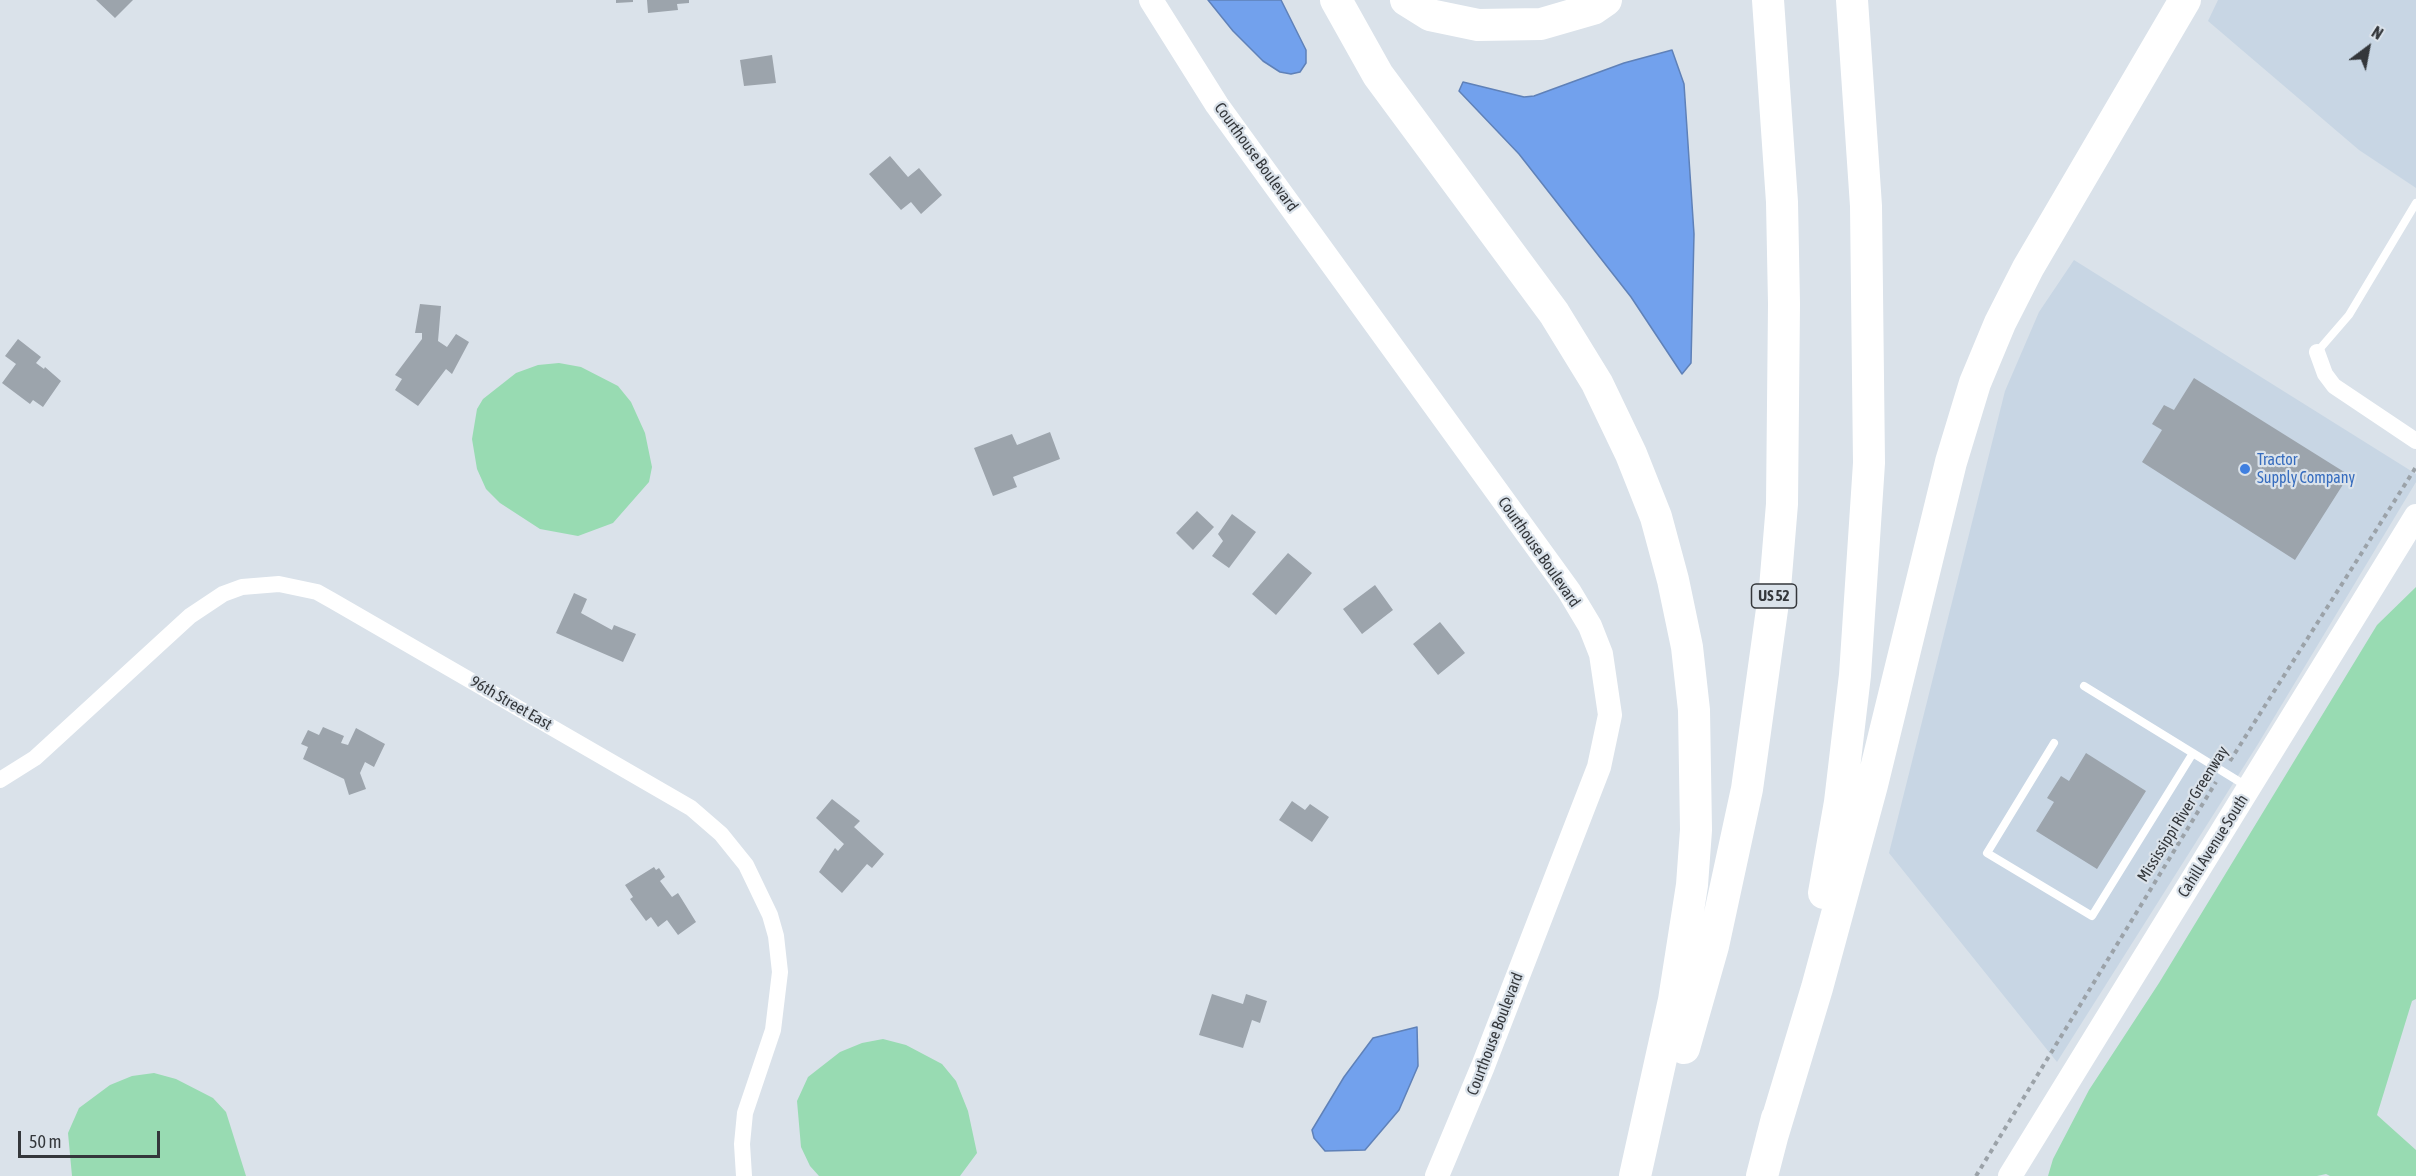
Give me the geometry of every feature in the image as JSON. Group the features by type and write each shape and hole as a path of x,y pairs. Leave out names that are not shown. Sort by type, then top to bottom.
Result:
{"highway":[{"path":"1336,0 1378,75 1554,313 1598,383 1631,454 1656,517 1673,580 1687,647 1694,710 1696,830 1692,885 1674,1000 1635,1176"},
{"path":"1406,0 1430,15 1478,25 1541,24 1593,9 1606,0"},
{"name":"US 52","path":"1642,1176 1685,1045 1731,869 1747,789 1775,588 1782,504 1784,304 1778,122 1768,0"},
{"path":"1762,1176 1796,1040 1840,802 1855,675 1865,549 1869,463 1866,206 1852,0"},
{"path":"1772,1137 1818,988 1875,773 1951,462 1975,383 2000,323 2028,268 2185,0"}],"street":[{"name":"Courthouse Boulevard","path":"1151,0 1217,105 1569,591 1590,626 1601,654 1610,715 1599,767 1437,1176"},
{"path":"2317,352 2325,374 2334,386 2416,441"},
{"name":"Cahill Avenue South","path":"2010,1176 2416,516"},
{"name":"96th Street East","path":"0,780 34,758 190,616 223,594 242,587 279,584 316,592 333,601 691,808 721,834 746,865 763,898 776,936 780,990 773,1030 746,1113 742,1144 744,1176"}],"lane":[{"path":"2317,352 2349,315 2416,203"},
{"path":"2084,686 2249,787"},
{"path":"2054,743 1987,853 2092,916 2193,753"}],"path":[{"name":"Mississippi River Greenway","path":"1976,1176 2223,772 2416,467"}],"shaded area":[{"path":"2218,0 2416,0 2416,188 2359,150 2208,21"},
{"path":"2074,260 2416,474 2416,482 2258,744 2057,1062 1889,853 2005,391 2039,312"}],"green space":[{"path":"559,363 581,367 618,386 631,402 645,433 652,467 649,482 613,523 578,536 540,529 500,503 486,489 477,469 472,439 477,409 483,399 516,373 538,365"},
{"path":"2416,587 2416,999 2412,1001 2377,1115 2416,1150 2416,1176 2330,1176 2326,1174 2317,1176 2048,1176 2053,1159 2089,1090 2159,983 2377,625"},
{"path":"883,1039 906,1045 942,1064 956,1081 968,1111 977,1153 960,1176 819,1176 810,1166 801,1147 797,1101 808,1077 840,1052 862,1043"},
{"path":"154,1073 176,1079 213,1098 226,1112 246,1176 72,1176 68,1133 79,1108 110,1085 132,1076"}],"water":[{"path":"1208,0 1281,0 1306,50 1306,63 1300,72 1291,74 1280,72 1263,61 1233,31"},
{"path":"1672,50 1684,84 1694,234 1691,363 1682,374 1631,297 1519,154 1459,91 1463,82 1524,97 1534,96 1624,63"},
{"path":"1417,1027 1418,1066 1399,1110 1365,1150 1325,1151 1314,1138 1312,1130 1344,1077 1373,1038"}],"building":[{"path":"96,0 133,0 115,18"},
{"path":"616,0 633,0 633,2 616,3"},
{"path":"647,0 689,0 689,3 677,4 678,10 648,13"},
{"path":"772,55 776,83 744,86 740,60"},
{"path":"890,156 908,177 919,168 942,195 921,214 911,202 901,210 869,174"},
{"path":"420,304 441,306 438,341 447,347 456,334 469,342 452,374 446,369 418,406 395,390 402,379 395,375 422,339 422,333 415,333"},
{"path":"18,339 41,357 36,363 44,369 45,367 61,381 43,407 33,400 30,404 2,383 16,364 5,356"},
{"name":"Tractor Supply Company","path":"2194,378 2349,475 2295,560 2142,462 2162,430 2152,424 2164,405 2174,410"},
{"path":"1050,432 1060,459 1013,477 1017,487 993,496 974,448 1012,434 1017,445"},
{"path":"1197,511 1214,527 1193,550 1176,533"},
{"path":"1232,514 1256,532 1229,568 1212,556 1223,541 1218,534"},
{"path":"1288,553 1312,573 1276,615 1252,594"},
{"path":"1375,585 1393,610 1362,634 1343,609"},
{"path":"574,593 587,599 581,613 612,630 614,625 636,634 623,662 556,633"},
{"path":"1440,622 1465,653 1438,675 1413,644"},
{"path":"323,727 344,736 341,743 348,745 356,728 385,744 374,767 365,762 360,773 366,789 349,795 344,779 303,759 308,747 301,744 308,730 319,735"},
{"path":"2086,753 2146,791 2097,869 2036,831 2054,802 2047,798 2061,776 2069,781"},
{"path":"832,799 860,821 854,827 884,854 872,868 867,864 842,893 819,872 835,848 838,851 844,844 816,818"},
{"path":"1292,801 1305,810 1310,804 1329,817 1312,842 1279,820"},
{"path":"654,867 656,870 659,868 665,877 660,881 672,897 678,893 696,922 678,935 667,920 658,927 651,917 646,921 630,899 633,897 625,885"},
{"path":"1212,994 1243,1004 1246,994 1267,1001 1260,1023 1252,1020 1243,1048 1199,1035"}],"place":[{"name":"Tractor Supply Company","path":"2245,469"}]}
